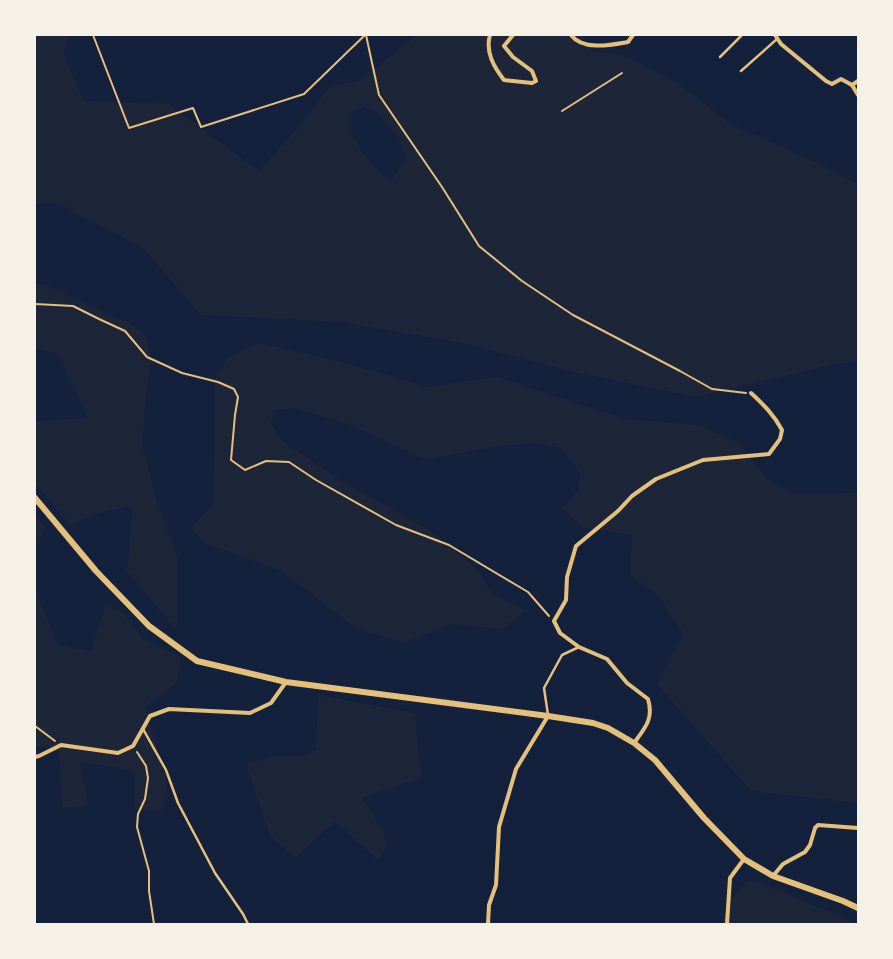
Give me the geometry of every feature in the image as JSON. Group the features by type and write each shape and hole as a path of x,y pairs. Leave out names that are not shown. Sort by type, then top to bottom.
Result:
{"street":[{"path":"490,35 489,54 496,69 504,80 532,83 536,81 532,71 513,57 504,46 513,35"},
{"path":"571,35 574,39 593,46 628,42 633,35"},
{"path":"776,37 781,44 826,81 832,84 841,79 852,85 858,95"},
{"path":"852,85 858,81"},
{"path":"634,743 647,725 650,713 648,699 627,682 607,658 579,648 560,633 554,621 566,600 567,577 576,546 618,511 632,496 656,479 702,460 770,454 780,439 782,430 776,418 751,393"},
{"path":"35,498 96,571 149,626 197,660 286,682 548,716 593,723 608,728 634,743 655,760 704,818 744,859 773,876 843,901 858,908"},
{"path":"35,757 61,746 118,753 133,746 150,716 169,709 250,713 271,703 286,682"},
{"path":"488,924 489,905 496,885 499,827 516,769 548,716"},
{"path":"773,876 783,864 805,852 810,845 815,828 818,825 858,828"},
{"path":"727,924 730,878 744,859"}],"lane":[{"path":"720,57 742,35"},
{"path":"741,71 776,37"},
{"path":"548,716 544,688 562,655 579,648"},
{"path":"143,729 166,770 178,803 215,873 243,914 248,924"}],"path":[{"path":"93,35 129,128 193,108 202,127 304,94 366,35"},
{"path":"366,35 379,95 438,181 479,246 522,281 574,315 680,371 712,390 751,393"},
{"path":"562,111 622,73"},
{"path":"35,304 73,306 99,320 125,330 147,357 182,373 218,382 234,389 238,397 231,460 238,466 245,470 266,461 289,462 316,480 396,525 449,545 528,592 554,621"},
{"path":"35,726 61,746"},
{"path":"133,746 142,757 146,766 148,778 145,799 138,814 137,827 149,872 148,891 154,924"}],"shaded area":[{"path":"35,35 68,35 64,55 84,101 168,104 259,171 302,123 330,86 359,81 417,35 582,35 591,51 627,56 682,86 729,123 833,170 858,184 858,361 836,364 696,397 574,372 463,343 341,322 201,315 143,248 57,203 35,204","holes":["364,107 378,113 395,133 407,158 391,181 378,170 365,155 354,138 348,122 350,113"]},
{"path":"35,284 47,285 113,317 127,322 145,334 151,358 142,444 157,502 178,558 177,631 127,571 133,506 101,512 70,525 35,483 35,421 88,418 57,353 35,349"},
{"path":"257,343 309,354 375,371 425,387 498,377 624,419 698,425 740,443 765,477 792,494 858,493 858,803 751,791 657,684 683,634 658,596 630,575 632,535 585,528 577,523 563,508 579,489 580,474 561,448 536,443 492,447 425,459 345,423 294,408 275,410 271,423 281,440 346,484 428,529 475,567 494,595 526,610 503,629 449,624 405,643 355,628 282,571 204,543 191,528 213,504 214,381 227,358"},
{"path":"35,515 45,528 35,549"},
{"path":"35,589 58,645 91,651 106,604 123,612 140,636 181,657 177,683 145,707 167,782 163,810 134,811 135,773 120,768 80,762 88,806 62,808 59,747 35,747"},
{"path":"318,695 415,713 421,778 362,798 384,833 387,847 378,860 335,822 295,858 270,836 246,764 272,756 303,756 316,750"},
{"path":"746,882 759,882 858,924 723,924 729,901"}]}
